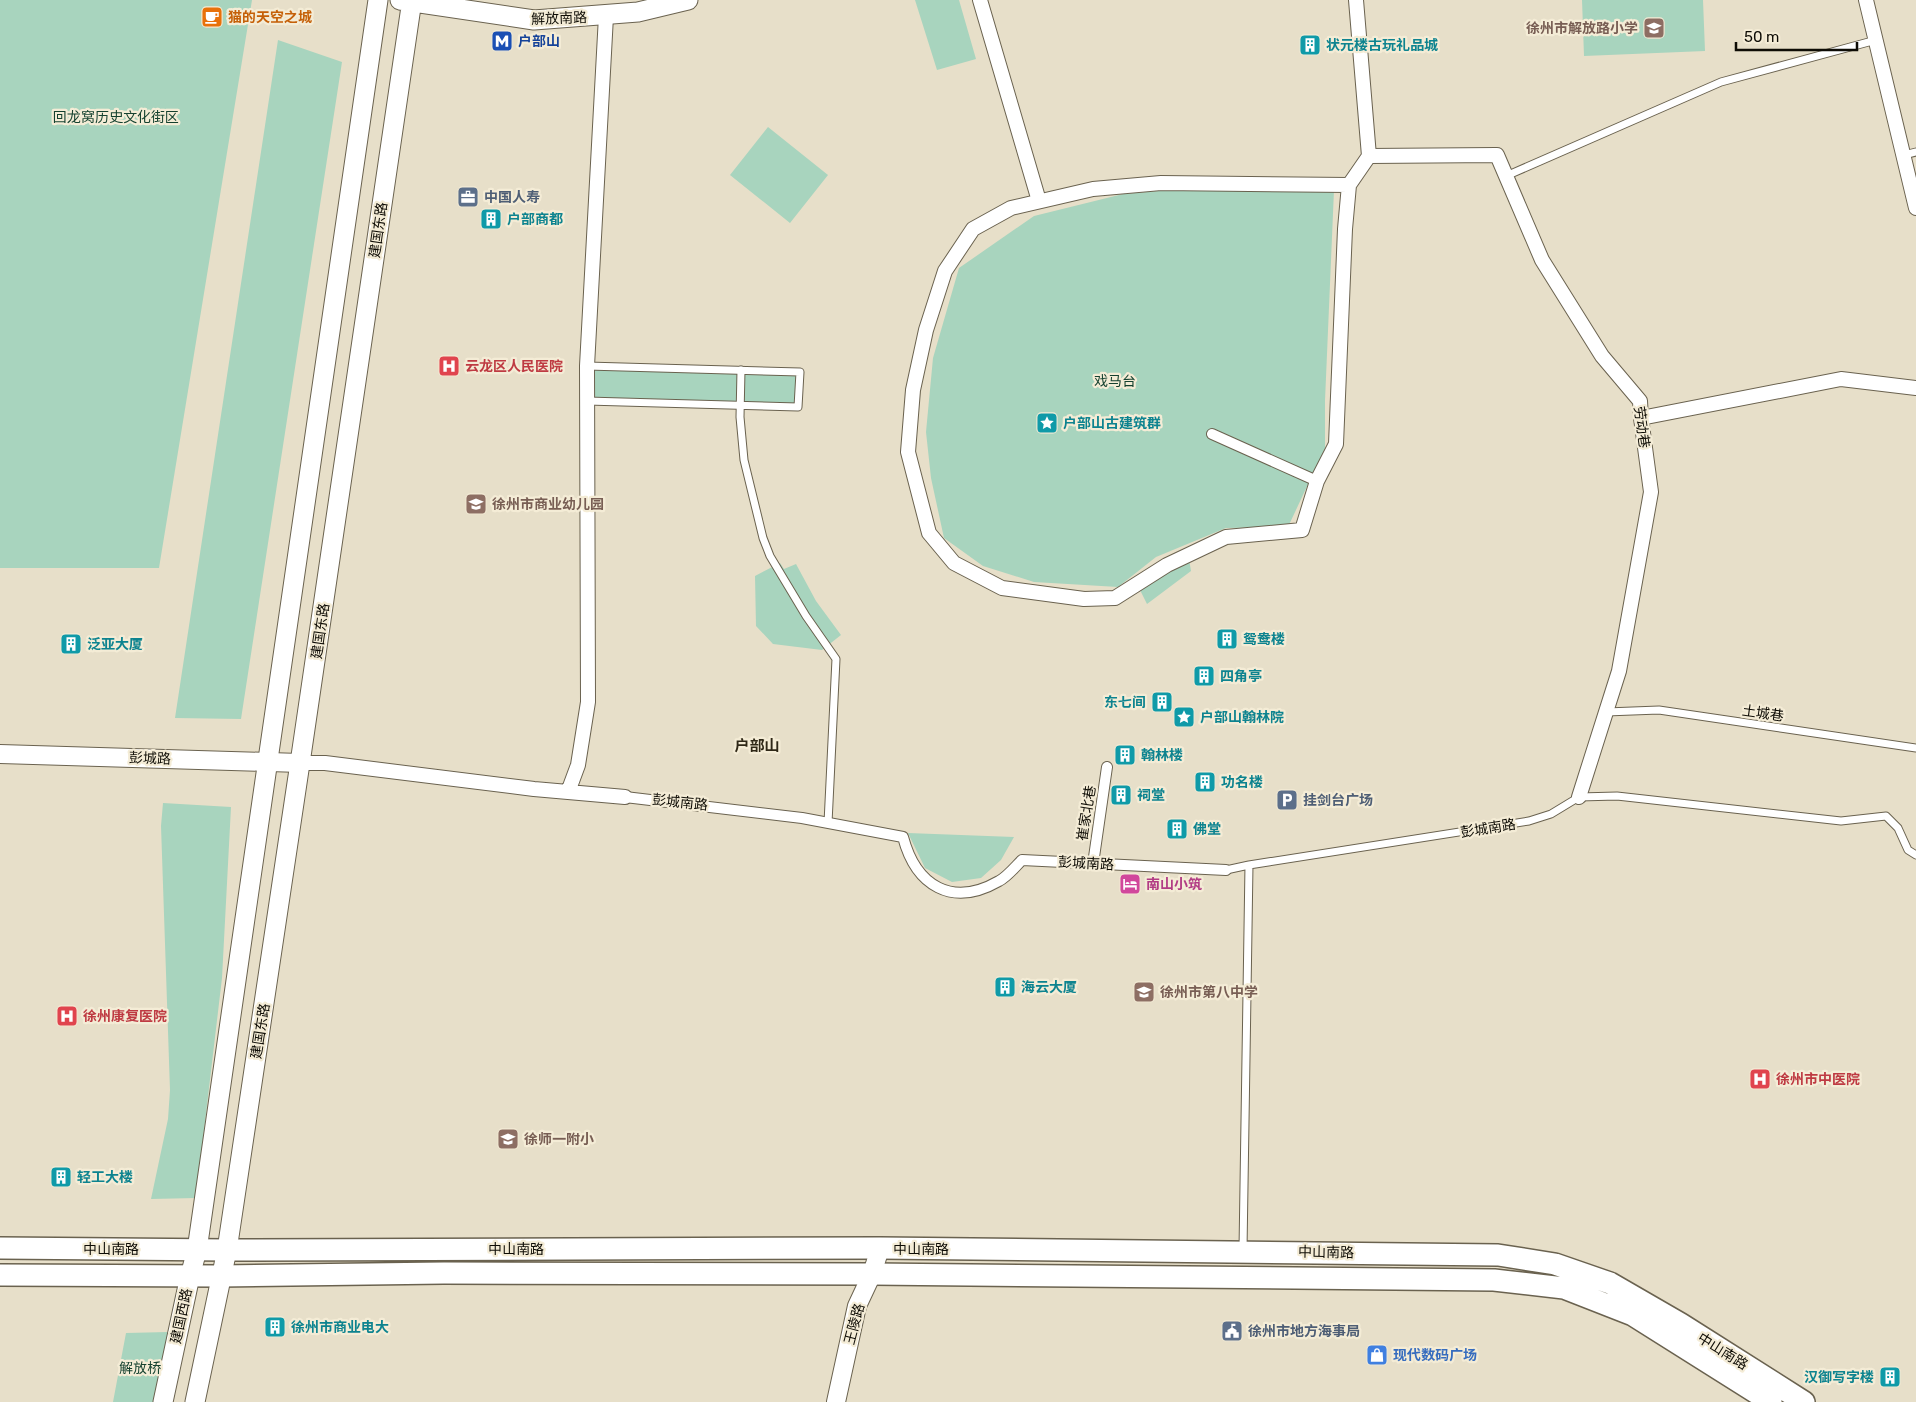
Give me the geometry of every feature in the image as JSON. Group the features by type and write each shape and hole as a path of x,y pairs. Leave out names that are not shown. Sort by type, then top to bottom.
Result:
{"main road":[{"path":"193,1262 269,762 378,0"},
{"name":"解放南路","path":"408,1 534,20 606,16 638,12 688,0"},
{"name":"建国东路","path":"223,1262 300,763 408,1"},
{"name":"中山南路","path":"0,1248 193,1262"},
{"name":"中山南路","path":"0,1274 193,1262 880,1248 1498,1255 1555,1264 1610,1283 1681,1324 1804,1402"},
{"name":"建国西路","path":"163,1402 193,1262"},
{"path":"195,1402 223,1262"},
{"name":"中山南路","path":"223,1262 444,1273 872,1274 1494,1280 1564,1288 1633,1315 1771,1402"}],"street":[{"path":"980,0 1039,201"},
{"path":"1349,185 1160,183 1093,189 1011,208 973,229 945,271 926,330 913,390 908,452 929,533 954,563 1002,588 1084,599 1115,598 1167,565 1226,537 1302,530 1317,481 1336,444 1345,229 1349,185 1369,156 1356,0"},
{"path":"1866,0 1910,153 1916,208"},
{"path":"568,792 578,765 588,702 586,366 606,16"},
{"name":"劳动巷","path":"1369,156 1497,155 1542,260 1602,356 1640,401 1651,492 1619,671 1579,797"},
{"path":"1641,418 1841,379 1916,388"},
{"path":"1212,434 1317,481"},
{"name":"彭城路","path":"0,754 300,763"},
{"name":"彭城南路","path":"300,763 325,763 568,792 710,805 828,822 903,837 907,852 918,871 939,889 957,894 974,892 1000,881 1022,860 1226,870"},
{"name":"崔家北巷","path":"1093,864 1107,767"},
{"name":"王陵路","path":"836,1402 857,1306 872,1274 880,1248"}],"lane":[{"path":"1506,176 1721,82 1876,40"},
{"path":"586,366 800,372 798,407 586,401"},
{"path":"741,370 740,406 744,460 763,538 770,556 806,616 836,659 828,822"},
{"name":"土城巷","path":"1606,712 1659,710 1916,748"},
{"name":"彭城南路","path":"1226,870 1529,822 1551,814 1579,797 1617,796 1841,821 1886,816 1898,828 1908,850 1916,855"},
{"path":"1243,1251 1249,865"}],"green space":[{"name":"回龙窝历史文化街区","path":"0,0 252,0 159,568 0,568"},
{"path":"915,0 959,0 976,59 937,70"},
{"path":"1582,0 1703,0 1705,51 1584,56"},
{"path":"278,40 342,62 241,719 175,718"},
{"path":"768,127 828,175 790,223 730,175"},
{"name":"戏马台","path":"1195,188 1334,190 1325,401 1325,448 1288,527 1226,528 1156,557 1118,587 1034,582 983,566 944,538 931,478 926,432 933,358 959,268 1034,216 1123,194"},
{"path":"594,366 800,372 798,407 592,401"},
{"path":"1189,559 1191,571 1147,604 1139,588"},
{"path":"780,563 784,569 796,564 816,601 841,635 822,650 773,644 756,626 755,576"},
{"path":"163,803 231,807 222,978 196,1198 151,1199 168,1119 170,1090 161,826"},
{"path":"908,833 1014,837 1001,860 981,878 952,882 925,868"},
{"name":"解放桥","path":"168,1332 154,1402 113,1402 126,1333"}],"place":[{"name":"猫的天空之城","path":"212,17"},
{"name":"徐州市解放路小学","path":"1654,28"},
{"name":"户部山","path":"502,41"},
{"name":"状元楼古玩礼品城","path":"1310,45"},
{"name":"中国人寿","path":"468,197"},
{"name":"户部商都","path":"491,219"},
{"name":"云龙区人民医院","path":"449,366"},
{"name":"户部山古建筑群","path":"1047,423"},
{"name":"徐州市商业幼儿园","path":"476,504"},
{"name":"鸳鸯楼","path":"1227,639"},
{"name":"泛亚大厦","path":"71,644"},
{"name":"四角亭","path":"1204,676"},
{"name":"东七间","path":"1162,702"},
{"name":"户部山翰林院","path":"1184,717"},
{"name":"翰林楼","path":"1125,755"},
{"name":"功名楼","path":"1205,782"},
{"name":"祠堂","path":"1121,795"},
{"name":"挂剑台广场","path":"1287,800"},
{"name":"佛堂","path":"1177,829"},
{"name":"南山小筑","path":"1130,884"},
{"name":"海云大厦","path":"1005,987"},
{"name":"徐州市第八中学","path":"1144,992"},
{"name":"徐州康复医院","path":"67,1016"},
{"name":"徐州市中医院","path":"1760,1079"},
{"name":"徐师一附小","path":"508,1139"},
{"name":"轻工大楼","path":"61,1177"},
{"name":"徐州市商业电大","path":"275,1327"},
{"name":"徐州市地方海事局","path":"1232,1331"},
{"name":"现代数码广场","path":"1377,1355"},
{"name":"汉御写字楼","path":"1890,1377"}],"district":[{"name":"户部山","path":"757,746"}]}
